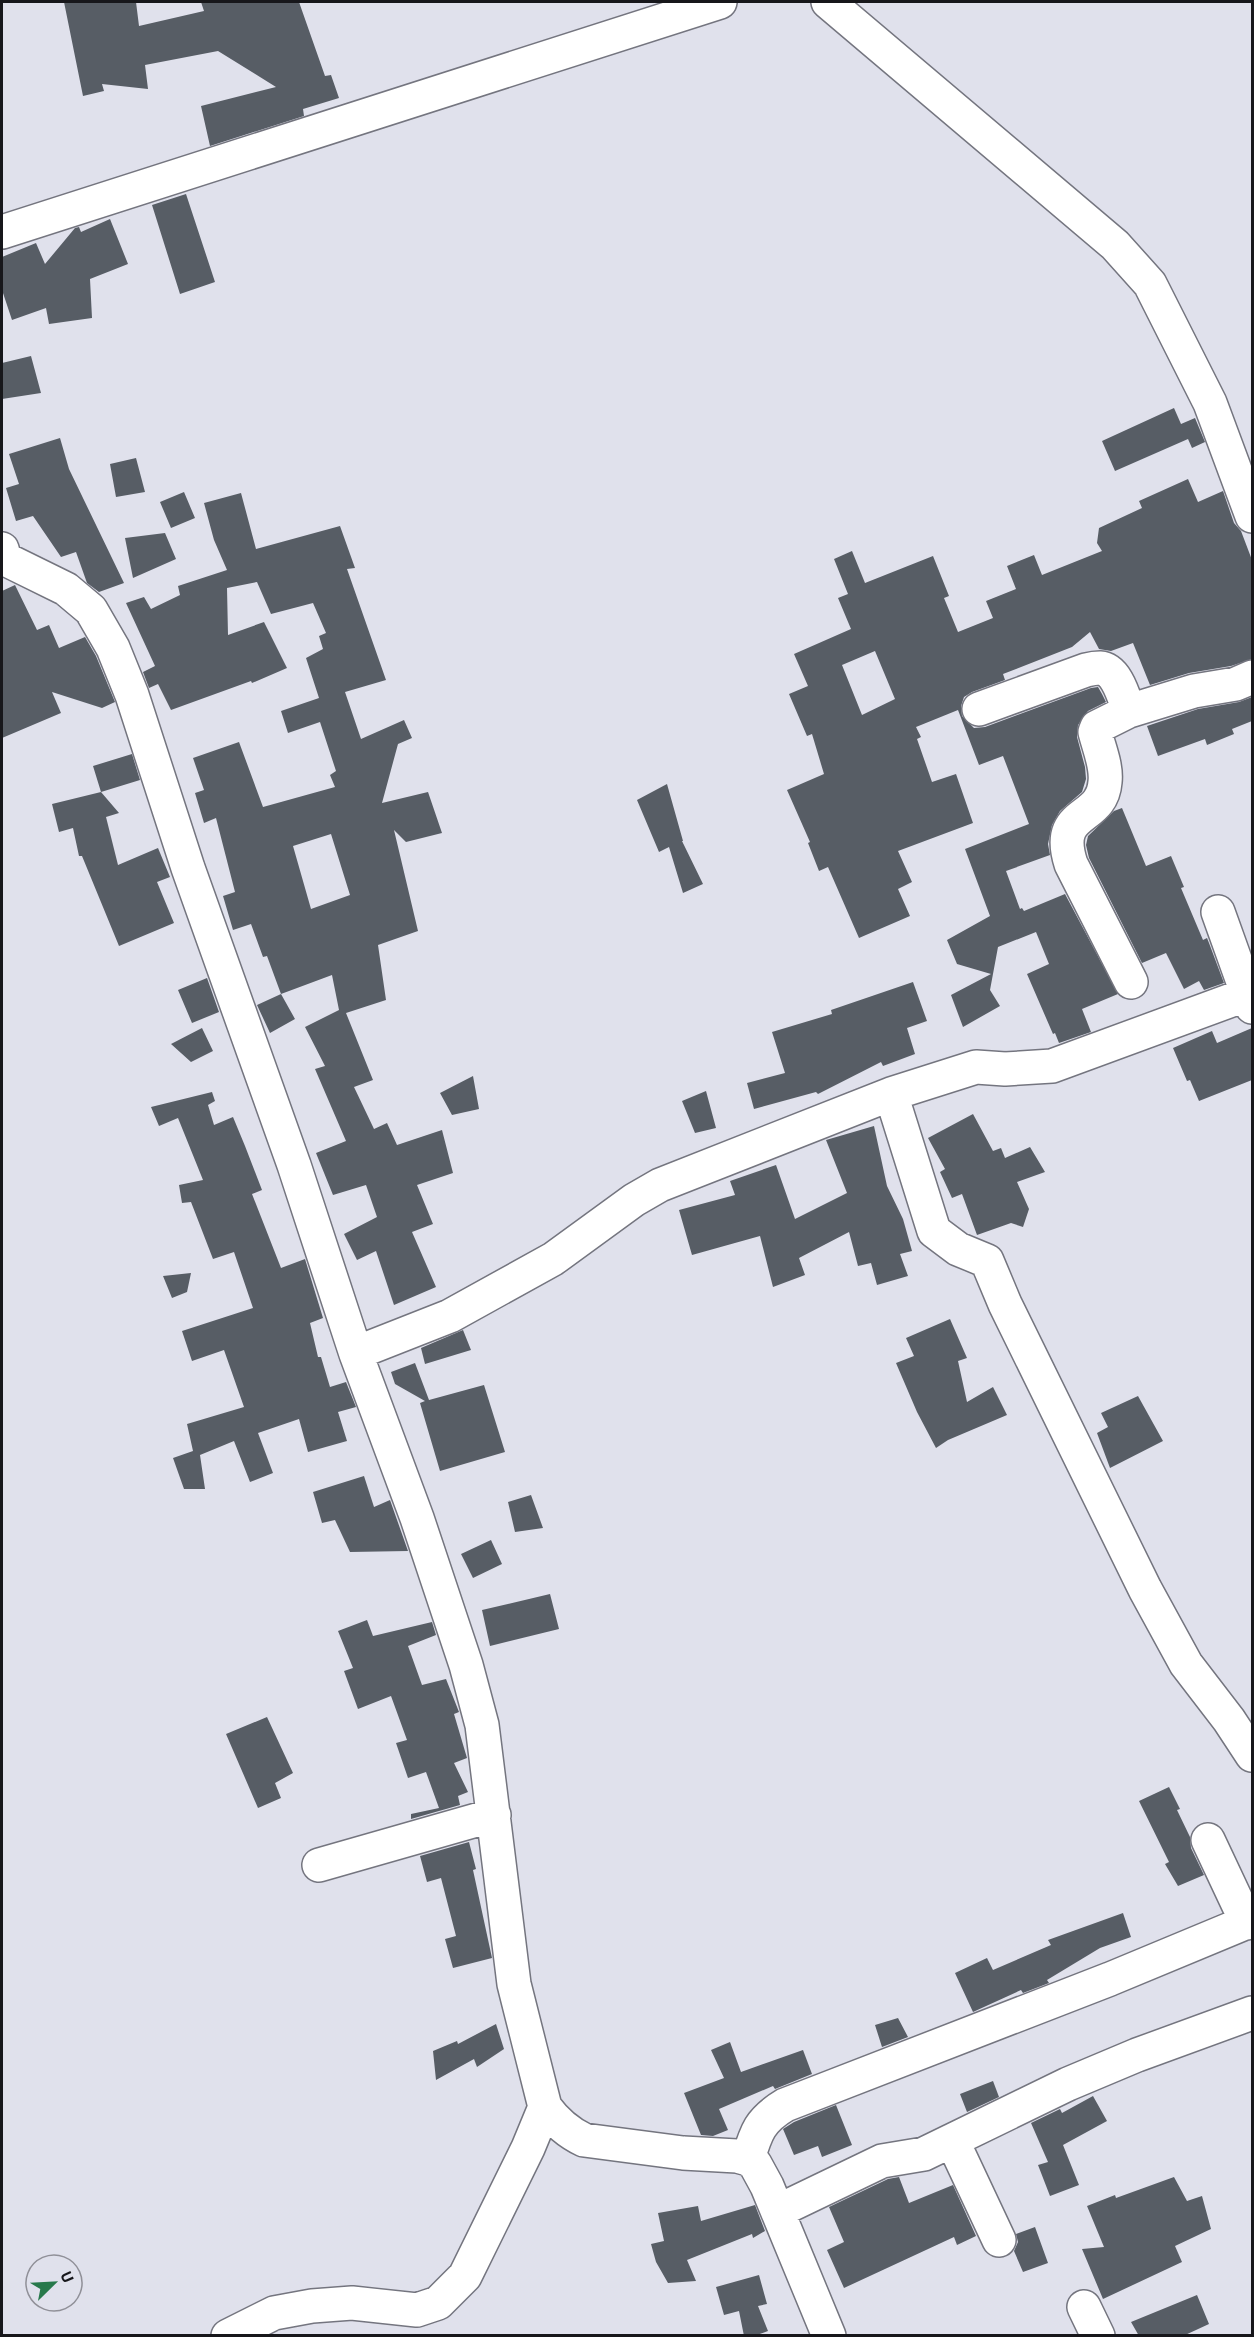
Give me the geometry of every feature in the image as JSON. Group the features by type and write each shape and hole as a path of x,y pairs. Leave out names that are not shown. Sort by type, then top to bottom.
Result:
{"street":[{"path":"2,232 720,2"},
{"path":"828,2 1115,245 1150,284 1210,403 1252,516"},
{"path":"3,556 78,597 91,610 112,648 132,695 188,868 294,1165 356,1353 417,1518 466,1665 482,1725 514,1984 545,2107 554,2120 570,2133 584,2140 607,2145 737,2156 748,2159 762,2173 829,2336"},
{"path":"979,709 1086,670 1100,668 1109,670 1129,711"},
{"path":"1131,982 1071,864 1066,849 1066,837 1071,826 1102,796 1105,782 1104,768 1095,732 1097,727 1129,711 1194,691 1236,684 1252,677"},
{"path":"356,1353 461,1311 553,1259 634,1200 660,1185 891,1094 976,1067 1005,1069 1052,1066 1250,1000 1218,912"},
{"path":"891,1094 934,1231 958,1249 987,1260 1005,1304 1145,1589 1186,1664 1229,1720 1252,1755"},
{"path":"319,1865 494,1815"},
{"path":"748,2159 757,2129 770,2114 785,2105 1250,1922 1208,1840"},
{"path":"778,2211 882,2161 919,2156 953,2142 1014,2109 1068,2084 1137,2055 1252,2013"},
{"path":"228,2336 274,2313 312,2306 352,2303 417,2310 438,2303 465,2276 528,2148 545,2107"},
{"path":"953,2142 999,2240"}],"building":[{"path":"64,2 136,2 139,26 204,11 201,2 299,2 325,76 331,75 339,98 303,109 304,116 210,146 201,106 276,87 218,51 145,65 148,89 102,84 104,91 83,96"},
{"path":"186,194 215,282 180,294 152,205"},
{"path":"110,219 128,264 90,279 92,318 49,324 46,308 12,320 2,290 2,257 36,243 45,264 75,228 79,227 81,232"},
{"path":"31,356 41,393 2,399 2,363"},
{"path":"1174,408 1181,424 1195,418 1205,442 1192,448 1188,439 1115,471 1102,441"},
{"path":"60,438 69,469 124,583 99,592 87,583 76,552 61,557 33,516 16,521 6,488 19,484 9,454"},
{"path":"136,458 145,492 116,497 110,464"},
{"path":"1188,479 1198,502 1223,491 1234,523 1241,531 1252,560 1252,659 1231,666 1189,673 1150,685 1133,643 1111,651 1099,649 1090,632 1072,647 1003,674 1005,680 964,697 961,706 962,716 974,728 985,727 1091,688 1098,687 1102,694 1106,702 1088,711 1078,725 1077,737 1086,779 1082,792 1060,811 1052,825 1048,844 1050,855 1006,871 1020,909 1024,911 1065,894 1118,994 1082,1009 1091,1032 1059,1043 1027,974 1049,964 1036,932 998,947 990,990 1000,1006 963,1027 951,995 991,974 957,964 947,940 990,916 965,849 1029,824 1003,756 979,765 958,710 916,727 921,737 917,739 932,782 956,774 973,823 898,851 912,882 898,889 910,916 859,938 828,867 819,871 808,843 810,842 787,790 824,774 812,734 807,736 789,694 808,686 794,654 851,629 838,598 848,594 834,559 852,551 865,583 933,556 949,596 944,598 958,632 993,618 986,601 1016,589 1007,566 1034,555 1042,575 1102,551 1097,543 1099,528 1142,508 1139,501","holes":["875,651 895,699 862,715 842,665"]},
{"path":"184,492 195,518 171,528 160,502"},
{"path":"241,493 256,549 340,526 355,568 347,569 386,680 345,692 361,739 404,720 412,738 398,744 382,803 428,792 442,833 406,842 394,830 418,931 378,945 386,1000 346,1013 373,1080 354,1087 374,1129 387,1123 397,1145 442,1130 453,1173 417,1185 433,1224 412,1232 436,1287 394,1305 376,1251 357,1260 344,1234 377,1217 366,1185 333,1195 316,1153 346,1141 315,1069 325,1066 305,1027 339,1010 332,975 281,994 267,956 263,957 251,924 233,930 223,896 235,892 216,818 204,823 195,793 204,790 193,758 239,742 263,807 335,787 330,775 336,771 320,722 288,733 281,711 319,698 306,658 323,649 319,636 326,633 313,603 271,614 257,582 227,588 228,635 264,622 287,668 252,683 251,681 171,710 158,684 149,688 143,672 155,666 126,603 144,597 151,609 180,595 178,586 227,570 214,540 204,503","holes":["331,834 350,895 311,909 293,846"]},
{"path":"165,533 176,559 133,578 125,538"},
{"path":"15,585 37,630 49,625 59,648 85,637 96,656 115,702 102,708 52,692 61,713 2,738 2,591"},
{"path":"1252,697 1252,721 1232,729 1234,734 1207,745 1205,739 1158,756 1147,726 1198,709 1239,702"},
{"path":"132,754 140,780 101,792 93,766"},
{"path":"667,784 682,841 703,884 683,893 669,847 659,852 637,800"},
{"path":"101,792 119,813 106,817 118,865 158,848 170,877 157,882 174,923 119,946 82,856 79,856 73,828 59,832 52,804"},
{"path":"1122,808 1146,866 1171,856 1184,887 1181,888 1203,940 1207,938 1224,983 1204,990 1199,981 1184,989 1166,953 1142,963 1089,858 1086,845 1088,836 1114,811"},
{"path":"207,978 219,1012 192,1023 178,990"},
{"path":"913,982 927,1021 907,1028 915,1054 883,1066 881,1062 818,1094 816,1092 754,1109 747,1083 785,1073 772,1032 832,1014 831,1010"},
{"path":"281,994 295,1019 270,1033 257,1005"},
{"path":"202,1028 213,1051 191,1062 171,1044"},
{"path":"1252,1028 1252,1080 1199,1101 1190,1080 1187,1081 1173,1048 1212,1031 1217,1043"},
{"path":"473,1076 479,1109 452,1115 440,1093"},
{"path":"706,1091 716,1128 695,1133 682,1101"},
{"path":"212,1092 215,1101 208,1105 214,1125 233,1117 245,1146 262,1190 252,1194 281,1268 305,1259 323,1318 310,1323 318,1357 321,1357 330,1387 346,1382 356,1407 338,1412 347,1441 308,1452 299,1419 258,1433 273,1473 250,1482 234,1441 200,1455 205,1489 184,1489 173,1458 193,1451 187,1424 244,1407 224,1350 192,1361 182,1331 253,1308 234,1252 213,1259 191,1202 182,1203 179,1185 203,1180 178,1118 159,1126 151,1107"},
{"path":"973,1114 993,1151 1001,1148 1005,1158 1030,1147 1045,1172 1017,1182 1029,1209 1023,1227 1011,1223 977,1235 962,1194 952,1198 940,1172 945,1169 928,1138"},
{"path":"874,1126 887,1186 903,1219 912,1251 900,1254 908,1276 877,1285 871,1263 858,1266 849,1232 799,1258 805,1275 773,1287 760,1236 692,1255 679,1210 735,1195 730,1181 776,1165 795,1219 847,1193 826,1140"},
{"path":"191,1273 187,1292 172,1298 163,1276"},
{"path":"950,1319 967,1358 958,1361 967,1402 993,1387 1007,1415 948,1440 936,1448 917,1412 896,1363 914,1356 906,1338"},
{"path":"463,1330 471,1350 425,1364 421,1348"},
{"path":"415,1363 429,1400 484,1385 505,1452 440,1471 420,1403 425,1401 395,1384 391,1372"},
{"path":"1138,1396 1163,1441 1110,1468 1097,1433 1108,1427 1101,1413"},
{"path":"364,1476 374,1507 390,1500 408,1551 350,1552 335,1520 322,1523 313,1492"},
{"path":"531,1495 543,1528 515,1532 508,1502"},
{"path":"491,1540 502,1564 473,1578 461,1554"},
{"path":"550,1594 559,1629 490,1646 482,1610"},
{"path":"367,1620 373,1636 432,1622 436,1635 408,1646 422,1685 446,1679 459,1712 454,1714 467,1758 454,1763 468,1792 458,1796 460,1805 411,1819 411,1814 439,1808 426,1772 408,1778 396,1743 407,1740 391,1696 358,1709 344,1671 353,1668 338,1631"},
{"path":"267,1717 293,1773 275,1783 281,1798 258,1808 226,1734"},
{"path":"1169,1787 1180,1809 1177,1810 1190,1837 1191,1848 1204,1875 1178,1886 1165,1864 1169,1862 1139,1801"},
{"path":"469,1842 492,1958 453,1968 445,1939 456,1936 441,1878 427,1882 420,1856"},
{"path":"1123,1913 1131,1937 1100,1948 1047,1980 1049,1983 1023,1993 1021,1990 973,2012 955,1973 987,1958 993,1970 1051,1945 1048,1940"},
{"path":"898,2018 908,2037 882,2047 875,2025"},
{"path":"496,2024 504,2049 477,2067 474,2059 436,2080 433,2051 457,2041 458,2044"},
{"path":"730,2042 741,2072 803,2050 812,2074 775,2089 773,2086 719,2109 728,2130 713,2136 701,2135 684,2093 724,2078 711,2050"},
{"path":"993,2081 999,2097 967,2112 960,2094"},
{"path":"1093,2096 1107,2121 1063,2145 1079,2185 1050,2196 1038,2165 1048,2162 1031,2123 1060,2109 1062,2113"},
{"path":"836,2105 852,2145 822,2157 818,2146 794,2155 783,2129 794,2122"},
{"path":"899,2177 909,2203 953,2185 976,2236 957,2245 954,2237 844,2288 827,2250 844,2242 829,2207 888,2179"},
{"path":"1174,2177 1187,2201 1202,2196 1211,2229 1175,2246 1182,2262 1103,2299 1082,2249 1104,2247 1087,2206"},
{"path":"755,2205 765,2231 753,2238 752,2234 687,2260 696,2281 668,2283 656,2262 651,2244 664,2241 658,2213 698,2206 701,2221"},
{"path":"1035,2227 1048,2263 1023,2272 1014,2251 1018,2242 1016,2234"},
{"path":"759,2275 767,2304 758,2306 768,2331 754,2336 744,2336 739,2311 724,2315 716,2287"},
{"path":"1197,2295 1209,2324 1183,2336 1139,2336 1131,2322"}]}
